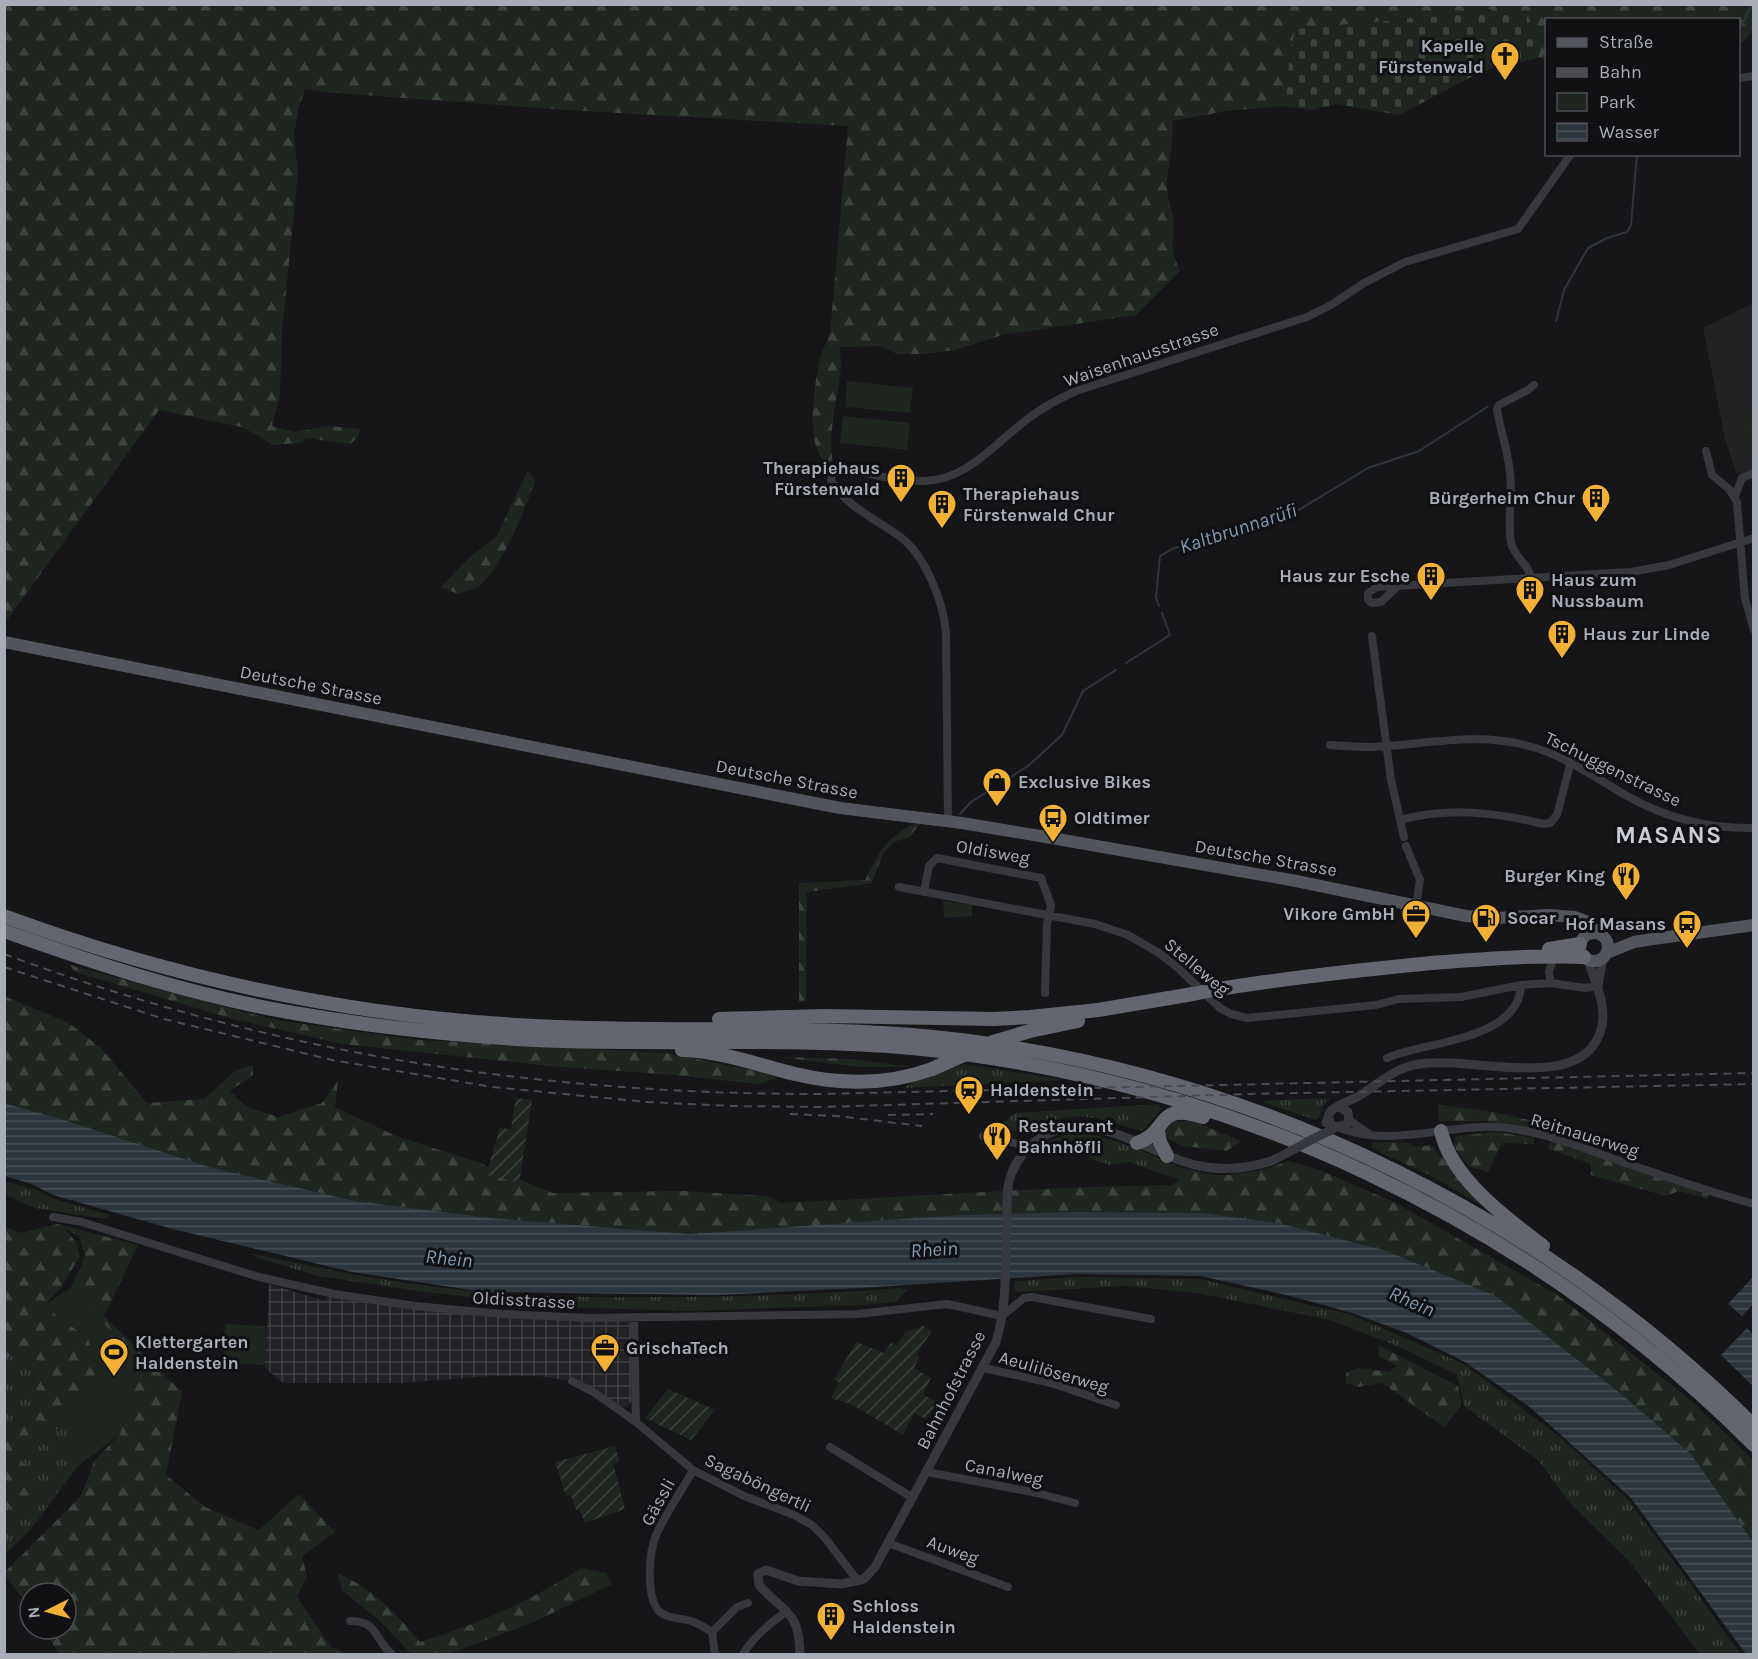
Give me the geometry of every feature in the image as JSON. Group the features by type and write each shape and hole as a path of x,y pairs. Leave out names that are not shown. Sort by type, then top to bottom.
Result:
{"highway":[{"path":"4,916 54,934 221,983 339,1006 456,1020 570,1027 779,1028 912,1035 1011,1047 1081,1060 1155,1079 1286,1123 1436,1192 1529,1246 1634,1321 1703,1378 1754,1426"},
{"path":"4,931 144,978 291,1012 399,1029 460,1035 594,1042 872,1045 938,1051 1020,1063 1155,1093 1285,1137 1424,1200 1475,1228 1555,1280 1624,1330 1696,1390 1754,1445"},
{"path":"570,1027 632,1021 825,1016 1021,1018 1165,999 1292,977 1584,949"},
{"path":"1512,957 1554,957 1584,949"},
{"path":"594,1042 638,1048 720,1054 813,1078 844,1082 874,1081 903,1078 933,1069 993,1042 1030,1031 1117,1013 1165,999"},
{"path":"1137,1143 1148,1138 1169,1115 1189,1114 1256,1133 1314,1156 1355,1167"},
{"path":"1158,1129 1159,1140 1167,1156"},
{"path":"1441,1131 1450,1155 1482,1195 1527,1234 1609,1293 1634,1321"}],"main road":[{"name":"Deutsche Strasse","path":"4,642 840,808 948,822 1296,881 1478,917 1568,916 1586,920 1602,936"},
{"path":"1568,916 1582,926 1584,949 1596,961 1634,942 1754,925"},
{"path":"1584,949 1590,933 1634,942"},
{"path":"1602,936 1609,946 1605,956"}],"street":[{"name":"Waisenhausstrasse","path":"948,822 946,634 940,603 929,576 909,544 841,493 831,480 834,469 844,468 880,476 924,481 959,472 1048,404 1076,391 1307,317 1331,305 1364,283 1406,262 1518,230 1570,156"},
{"path":"1531,578 1528,568 1519,560 1511,545 1509,533 1510,472 1497,409 1499,405 1534,385"},
{"path":"1706,451 1712,475 1735,496"},
{"path":"1754,473 1742,478 1735,496 1745,599 1754,630"},
{"path":"1398,586 1623,573 1662,567 1754,538"},
{"path":"1372,636 1391,780 1404,837"},
{"name":"Tschuggenstrasse","path":"1330,745 1372,747 1461,740 1494,740 1526,745 1570,761 1625,795 1666,814 1713,826 1754,828"},
{"path":"1400,820 1429,813 1456,812 1500,815 1543,824 1550,823 1557,815 1570,761"},
{"path":"1406,846 1420,880 1416,906"},
{"name":"Oldisweg","path":"924,892 929,866 937,858 1038,876 1043,882 1051,905 1049,916"},
{"name":"Stelleweg","path":"899,887 1095,924 1134,939 1177,967 1220,1008 1231,1014 1247,1018 1376,1005 1398,999 1461,997 1521,985 1598,986"},
{"path":"1045,993 1049,916"},
{"path":"1333,1125 1332,1110 1359,1096 1384,1077 1399,1069 1417,1064 1456,1062 1528,1068 1556,1067 1575,1061 1592,1047 1602,1028 1602,1008 1598,986 1584,949"},
{"path":"1598,986 1605,956"},
{"path":"1551,984 1549,972 1554,957"},
{"path":"1387,1058 1477,1033 1494,1025 1505,1019 1519,997 1521,985"},
{"path":"983,1136 1023,1145 1027,1149 1049,1133 1078,1126 1106,1130 1167,1156 1196,1165 1239,1168 1271,1161 1294,1150 1333,1125 1346,1125 1359,1096"},
{"path":"1338,1107 1345,1109 1349,1118"},
{"name":"Reitnauerweg","path":"1349,1118 1368,1133"},
{"name":"Reitnauerweg","path":"1333,1125 1359,1134 1404,1136 1491,1127 1545,1135 1707,1191 1754,1204"},
{"name":"Bahnhofstrasse","path":"858,1581 874,1569 996,1342 1002,1316 1009,1185 1014,1168 1027,1149"},
{"name":"Oldisstrasse","path":"53,1217 82,1222 259,1277 334,1294 412,1306 565,1318 858,1314 947,1304 1002,1316"},
{"path":"1002,1316 1024,1298 1032,1297 1151,1319"},
{"path":"633,1317 636,1422"},
{"name":"Aeulilöserweg","path":"984,1368 1051,1383 1116,1405"},
{"name":"Sagaböngertli","path":"572,1381 595,1393 636,1422 693,1470 744,1496 802,1519 825,1538 858,1581"},
{"path":"830,1447 913,1498"},
{"name":"Gässli","path":"693,1470 656,1536 650,1575 652,1596 656,1607 662,1614 692,1621 712,1632"},
{"name":"Canalweg","path":"927,1472 1037,1493 1075,1503"},
{"name":"Auweg","path":"888,1543 1008,1587"},
{"path":"800,1654 798,1629 788,1611 759,1585 757,1577 760,1571 768,1570 788,1579 804,1582 841,1584 858,1581"},
{"path":"715,1654 712,1632 737,1607 748,1603"},
{"path":"743,1654 766,1626 788,1611"},
{"path":"350,1621 368,1625 392,1654"}],"shaded area":[{"path":"1753,303 1753,471 1743,473 1736,472 1725,439 1703,328"},
{"path":"269,1284 321,1300 333,1296 630,1322 633,1401 621,1409 572,1381 537,1376 491,1376 402,1383 283,1383 265,1368"}],"green space":[{"path":"5,5 1753,5 1752,32 1740,44 1740,18 1545,18 1545,64 1527,13 1487,9 1454,15 1295,29 1282,106 1227,111 1172,121 1167,187 1173,216 1173,251 1180,271 1136,315 1002,335 955,350 923,354 897,354 881,346 840,347 841,366 831,439 833,464 823,459 817,449 813,417 818,367 830,334 848,126 566,110 305,89 298,110 294,135 298,172 282,333 280,394 272,426 294,432 330,426 360,429 358,437 350,444 307,438 299,443 272,445 241,427 159,410 5,623"},
{"path":"1487,9 1527,13 1543,57 1494,68 1473,76 1399,115 1337,104 1311,110 1282,106 1295,29 1454,15"},
{"path":"847,381 913,388 910,413 845,407"},
{"path":"1753,409 1753,462 1744,442 1741,420"},
{"path":"843,416 910,423 907,450 840,443"},
{"path":"528,470 535,481 505,551 489,576 480,585 458,594 441,587 469,558 497,536"},
{"path":"916,822 921,823 909,837 894,842 883,853 872,883 807,892 806,1001 799,1002 799,883 865,880 885,846"},
{"path":"943,901 972,905 972,916 944,918"},
{"path":"70,965 275,1020 419,1040 666,1053 782,1076 758,1084 549,1066 343,1044 233,1019 75,972"},
{"path":"4,996 69,1023 101,1048 147,1103 204,1099 236,1070 253,1065 253,1075 230,1091 247,1107 278,1117 322,1103 338,1080 335,1107 396,1136 477,1162 553,1193 682,1191 768,1196 780,1203 1171,1185 1180,1180 1179,1167 1212,1175 1229,1175 1262,1170 1289,1161 1319,1170 1394,1202 1556,1294 1693,1402 1753,1460 1753,1542 1691,1454 1496,1296 1384,1250 1278,1223 1202,1213 1074,1212 959,1215 689,1234 490,1218 355,1201 209,1167 5,1103"},
{"path":"781,1057 851,1059 912,1067 860,1067"},
{"path":"964,1064 1064,1080 904,1088 913,1081"},
{"path":"516,1098 532,1100 519,1183 486,1175 500,1128 511,1129"},
{"path":"1332,1098 1323,1106 1320,1117 1316,1120 1260,1101"},
{"path":"1158,1104 1162,1109 1142,1131 1084,1117 1058,1120 1027,1135 999,1126 1015,1113"},
{"path":"1438,1105 1512,1116 1556,1130 1555,1135 1487,1121 1439,1121"},
{"path":"1174,1121 1193,1121 1241,1141 1227,1151 1183,1146 1162,1136"},
{"path":"1499,1132 1534,1138 1534,1144 1502,1143 1488,1172 1469,1166 1454,1147 1456,1136"},
{"path":"1070,1134 1112,1140 1139,1150 1179,1167 1180,1180 1129,1162 1110,1165 1092,1159 1080,1146 1079,1139 1046,1145 1036,1153 1037,1148 1050,1140"},
{"path":"1552,1141 1709,1195 1708,1199 1679,1191 1666,1196 1591,1175 1591,1164 1547,1148"},
{"path":"1373,1142 1408,1143 1416,1147 1432,1145 1480,1204 1431,1176 1371,1148"},
{"path":"4,1181 109,1215 106,1219 35,1208 5,1195"},
{"path":"57,1224 138,1245 104,1316 182,1392 166,1475 205,1507 259,1530 299,1494 335,1532 302,1556 307,1576 297,1597 331,1647 349,1654 59,1654 51,1641 78,1641 78,1581 18,1581 18,1592 5,1572 81,1496 94,1461 120,1434 127,1349 71,1287 85,1257 79,1236 64,1228 76,1242 80,1256 62,1286 44,1306 88,1338 99,1371 67,1406 58,1429 22,1437 17,1461 32,1467 32,1495 7,1510 5,1520 5,1440 10,1430 41,1404 32,1377 40,1363 25,1347 5,1359 5,1227 21,1233"},
{"path":"249,1253 385,1280 523,1295 691,1297 900,1288 907,1290 896,1302 865,1305 689,1311 563,1307 425,1292 318,1276"},
{"path":"1081,1277 1200,1279 1352,1315 1464,1364 1561,1438 1629,1501 1740,1654 1700,1654 1629,1561 1571,1504 1538,1460 1464,1406 1457,1375 1400,1347 1330,1320 1197,1293 1126,1286 1015,1292 1014,1281"},
{"name":"Klettergarten Haldenstein","path":"71,1287 127,1349 136,1382 120,1434 78,1466 67,1406 99,1371 88,1338 44,1306"},
{"path":"225,1324 266,1326 265,1365 223,1363"},
{"path":"923,1326 932,1331 916,1355 919,1358 914,1368 931,1378 923,1394 938,1403 926,1419 914,1413 903,1435 851,1404 831,1398 839,1382 834,1380 856,1342 884,1353 891,1343 897,1345 906,1332"},
{"path":"1378,1345 1458,1386 1462,1405 1444,1427 1382,1383 1358,1387 1345,1383 1346,1373 1358,1368 1389,1372 1397,1366 1379,1356"},
{"path":"25,1347 40,1363 32,1378 41,1404 10,1430 5,1440 5,1359"},
{"path":"668,1389 715,1410 691,1440 645,1418"},
{"path":"67,1406 78,1466 32,1528 5,1554 5,1520 22,1437 58,1429"},
{"path":"615,1446 619,1460 614,1466 625,1509 585,1523 579,1509 576,1510 571,1495 566,1496 555,1462"},
{"path":"581,1568 606,1573 612,1584 534,1622 448,1654 411,1654 383,1624 342,1590 337,1573 350,1579 383,1602 420,1642 504,1611"}],"water":[{"name":"Rhein","path":"4,1103 209,1167 355,1201 490,1218 689,1234 959,1215 1074,1212 1202,1213 1278,1223 1384,1250 1496,1296 1615,1389 1691,1454 1753,1542 1753,1654 1746,1654 1631,1498 1531,1408 1465,1362 1407,1333 1352,1313 1291,1296 1200,1276 1077,1274 717,1295 484,1292 352,1272 169,1228 53,1195 32,1184 5,1176"},
{"path":"1753,1277 1753,1304 1742,1316 1728,1304"},
{"path":"1747,1328 1753,1335 1753,1386 1721,1355"}],"waterway":[{"name":"Kaltbrunnarüfi","path":"1740,29 1752,4"},
{"name":"Kaltbrunnarüfi","path":"1556,321 1564,290 1588,248 1607,238 1627,232 1631,225 1637,156"},
{"name":"Kaltbrunnarüfi","path":"1159,606 1156,597 1160,556 1174,548 1222,536 1297,511 1368,468 1419,451 1487,407"},
{"name":"Kaltbrunnarüfi","path":"1126,663 1170,635 1162,613"},
{"name":"Kaltbrunnarüfi","path":"960,814 971,802 1028,766 1062,735 1083,691 1116,670"}],"railway":[{"path":"4,954 104,988 204,1018 304,1042 405,1061 507,1076 609,1086 713,1092 819,1094 1754,1073"},
{"path":"4,967 164,1019 332,1060 492,1087 647,1102 823,1107 1249,1094 1754,1084"},
{"path":"790,1114 837,1116 922,1126"},
{"path":"888,1115 933,1114"}],"place":[{"name":"Kapelle Fürstenwald","path":"1505,82"},
{"name":"Therapiehaus Fürstenwald","path":"901,504"},
{"name":"Bürgerheim Chur","path":"1596,524"},
{"name":"Therapiehaus Fürstenwald Chur","path":"942,530"},
{"name":"Haus zur Esche","path":"1431,602"},
{"name":"Haus zum Nussbaum","path":"1530,616"},
{"name":"Haus zur Linde","path":"1562,660"},
{"name":"Exclusive Bikes","path":"997,808"},
{"name":"Oldtimer","path":"1053,844"},
{"name":"Burger King","path":"1626,902"},
{"name":"Vikore GmbH","path":"1416,940"},
{"name":"Socar","path":"1486,944"},
{"name":"Hof Masans","path":"1687,950"},
{"name":"Haldenstein","path":"969,1116"},
{"name":"Restaurant Bahnhöfli","path":"997,1162"},
{"name":"GrischaTech","path":"605,1374"},
{"name":"Klettergarten Haldenstein","path":"114,1378"},
{"name":"Schloss Haldenstein","path":"831,1642"}],"district":[{"name":"MASANS","path":"1669,835"}]}
